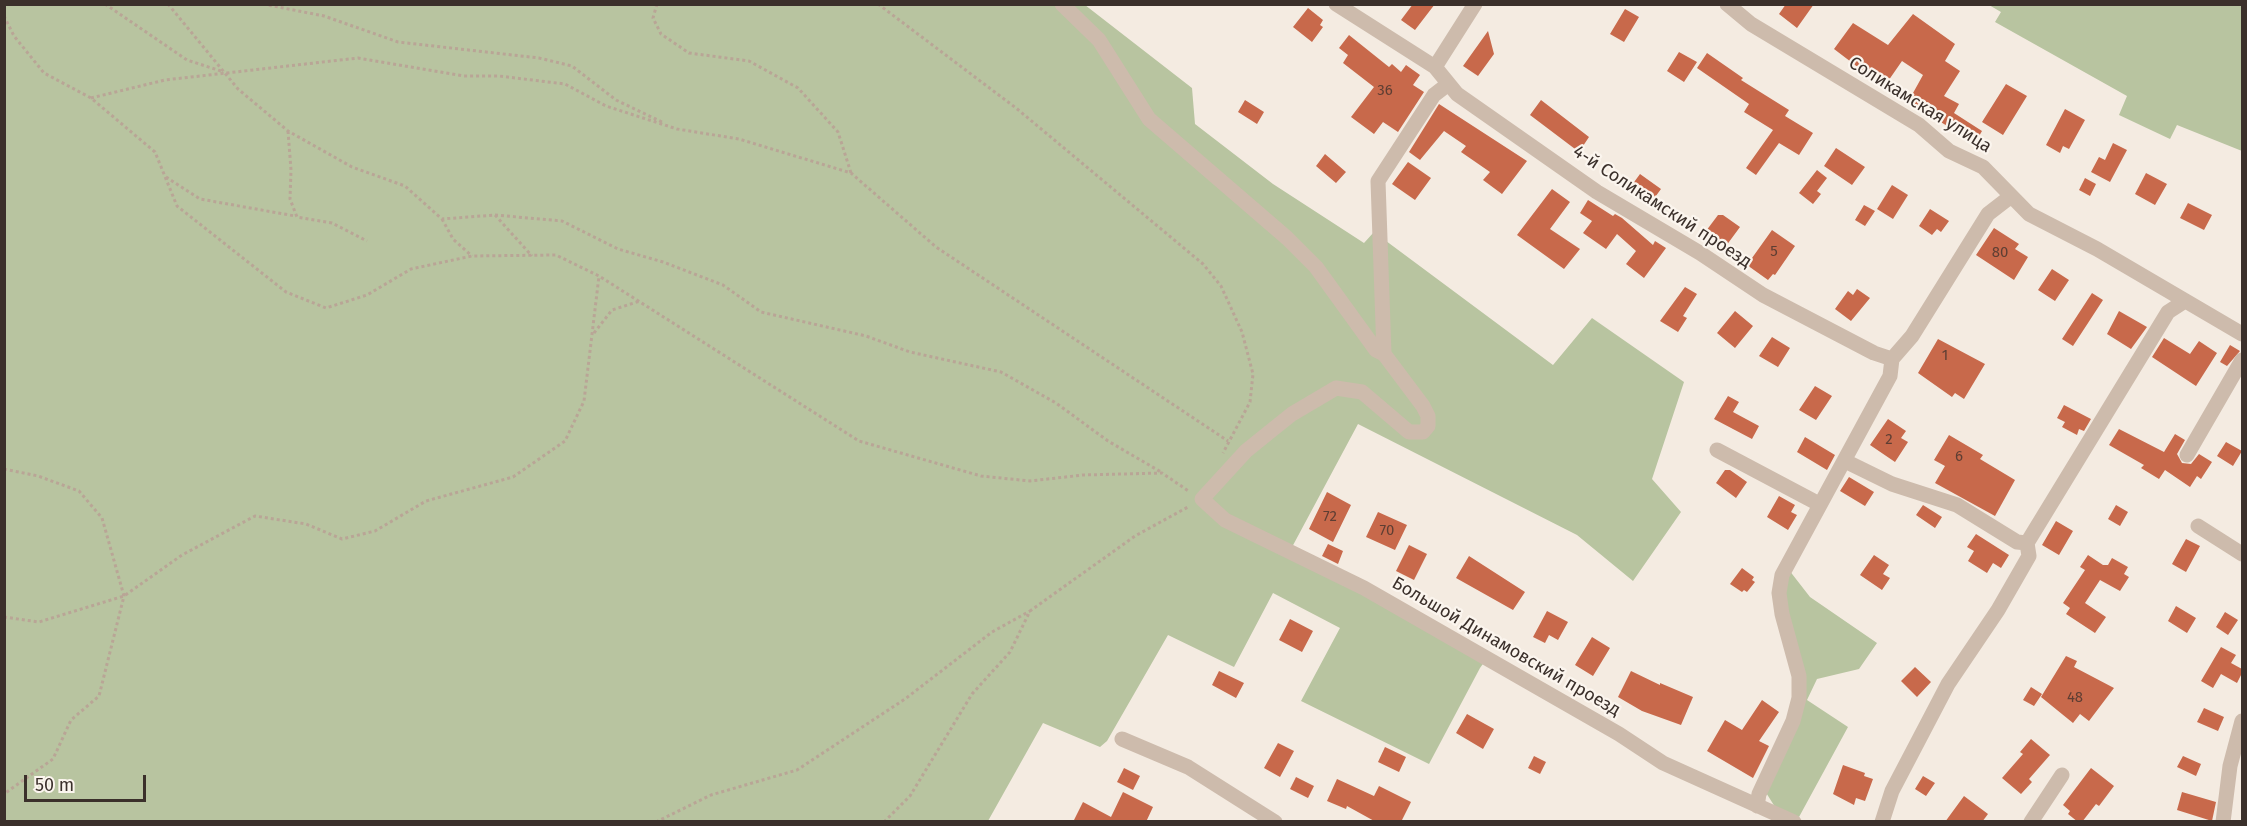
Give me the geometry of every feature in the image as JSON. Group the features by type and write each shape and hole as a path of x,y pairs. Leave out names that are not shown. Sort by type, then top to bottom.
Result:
{"street":[{"path":"1062,4 1099,40 1149,119 1287,238 1316,267 1376,350 1384,354 1428,416 1428,426 1423,432 1409,432 1362,392 1336,388 1292,414 1246,451 1202,500"},
{"name":"4-й Соликамский проезд","path":"1336,4 1435,67 1447,85 1597,192 1701,253 1763,295 1892,359"},
{"path":"1435,67 1475,4"},
{"name":"Соликамская улица","path":"1727,4 1751,24 1919,125 1949,151 1983,167 2029,214 2097,249 2242,334"},
{"path":"1384,354 1378,181 1434,95 1447,85"},
{"path":"1757,806 1759,794 1793,721 1799,698 1799,676 1780,604 1782,575 1890,376 1892,359 1912,336 1988,214 2010,197"},
{"path":"1882,822 1892,791 1948,684 1998,610 2029,556 2027,543 2168,312 2184,300"},
{"path":"2187,455 2242,360"},
{"path":"1717,450 1819,504"},
{"path":"1845,461 1892,484 1957,505 2017,542 2027,543"},
{"name":"Большой Динамовский проезд","path":"1202,500 1225,520 1364,588 1619,734 1663,763 1794,822"},
{"path":"2198,526 2242,554"},
{"path":"2223,822 2230,766 2242,721"},
{"path":"1122,739 1188,767 1275,822"},
{"path":"2031,822 2062,775"}],"path":[{"path":"105,4 187,60 226,72"},
{"path":"168,4 238,88 288,131 352,167 405,186 442,219 453,239 472,256"},
{"path":"263,4 324,16 398,42 539,58 572,66 616,100 677,129"},
{"path":"657,4 653,18 661,34 689,53 749,61 798,88 838,132 851,172"},
{"path":"878,4 1016,108 1203,264 1221,286 1242,332 1253,374 1250,402 1219,460"},
{"path":"4,16 14,36 44,73 91,98 155,152 177,206 286,292 326,308 367,295 411,269 472,256 556,255 599,276 859,441 991,477 1030,481 1162,473"},
{"path":"91,98 165,80 358,58 464,76 510,77 565,84 606,106 677,129 740,139 851,172 936,247 1228,441"},
{"path":"288,131 291,170 290,199 297,217"},
{"path":"165,176 200,199 332,223 367,241"},
{"path":"442,219 495,214 562,221 618,249 663,262 723,285 761,312 866,336 910,352 1001,372 1056,403 1108,441 1202,500 1135,536 1030,610 992,632 905,699 797,770 711,795 656,822"},
{"path":"495,214 532,256"},
{"path":"4,617 39,622 124,596 183,555 255,516 306,524 342,539 375,531 426,501 513,477 566,441 584,401 599,276"},
{"path":"593,334 612,310 639,301"},
{"path":"4,469 38,476 79,490 102,518 124,596 99,696 71,720 53,759 4,794"},
{"path":"884,822 910,796 972,694 1010,652 1030,610"}],"green space":[{"path":"5,5 1085,5 1192,88 1195,124 1273,184 1364,243 1374,232 1553,365 1592,318 1684,382 1652,479 1681,512 1633,581 1577,535 1358,424 1291,549 1490,654 1480,668 1429,764 1301,701 1340,628 1273,593 1234,667 1168,635 1107,741 1100,747 1043,723 988,821 5,822"},
{"path":"1989,5 2242,5 2242,151 2177,125 2170,139 2119,115 2127,96 1995,22 2001,12"},
{"path":"1789,570 1810,597 1877,643 1859,669 1817,679 1807,700 1848,727 1799,817 1775,807 1765,791 1802,697 1783,594"}],"building":[{"path":"1413,4 1435,4 1415,30 1401,20"},
{"path":"1786,4 1814,4 1797,28 1779,14"},
{"path":"1308,8 1323,20 1320,25 1323,27 1312,42 1293,27"},
{"path":"1625,9 1639,17 1624,42 1610,34"},
{"path":"1913,14 1955,44 1945,61 1960,71 1944,96 1959,104 1954,113 1982,131 1975,143 1908,102 1923,75 1902,61 1884,87 1834,49 1853,23 1888,45"},
{"path":"1488,31 1494,54 1478,76 1463,66"},
{"path":"1349,35 1389,67 1392,64 1401,72 1406,65 1420,75 1413,85 1424,92 1398,132 1383,122 1374,134 1351,117 1374,87 1343,63 1348,55 1339,48"},
{"path":"1679,52 1697,62 1684,82 1667,71"},
{"path":"1707,53 1743,78 1741,80 1789,110 1785,116 1813,133 1799,155 1779,143 1756,175 1746,168 1773,130 1744,112 1749,104 1697,68"},
{"path":"2006,84 2027,96 2003,135 1982,122"},
{"path":"1245,100 1264,112 1257,124 1238,112"},
{"path":"1541,100 1589,137 1579,152 1530,115"},
{"path":"1439,104 1527,161 1502,194 1483,180 1490,172 1461,152 1466,146 1444,131 1420,160 1409,152"},
{"path":"2065,109 2085,120 2069,149 2063,146 2060,153 2046,145"},
{"path":"2113,143 2127,150 2110,182 2091,172 2099,157 2105,160"},
{"path":"1836,148 1865,167 1852,185 1824,166"},
{"path":"1325,154 1346,172 1336,183 1316,166"},
{"path":"1408,162 1431,178 1415,200 1392,184"},
{"path":"1817,170 1827,178 1817,191 1821,194 1813,204 1799,193"},
{"path":"2146,173 2167,184 2155,205 2135,194"},
{"path":"1640,174 1661,189 1650,204 1629,189"},
{"path":"2085,178 2096,184 2090,196 2079,190"},
{"path":"1892,185 1908,195 1893,219 1877,209"},
{"path":"1552,189 1570,202 1550,229 1580,249 1564,269 1517,235"},
{"path":"1588,200 1613,216 1615,214 1622,218 1653,245 1655,241 1666,248 1644,278 1626,264 1636,251 1617,234 1606,249 1583,233 1592,221 1580,213"},
{"path":"2188,203 2212,215 2204,230 2180,218"},
{"path":"1864,205 1875,211 1865,226 1855,220"},
{"path":"1930,209 1949,221 1941,232 1937,229 1932,235 1919,226"},
{"path":"1718,215 1723,215 1740,227 1726,246 1706,231"},
{"path":"1994,228 2019,244 2015,249 2028,257 2014,280 1976,255"},
{"path":"1772,230 1795,246 1775,275 1773,274 1768,280 1747,265"},
{"path":"2052,269 2069,280 2055,301 2038,290"},
{"path":"1685,287 1697,294 1683,316 1687,318 1678,332 1660,321"},
{"path":"1857,289 1870,298 1851,321 1835,309 1848,291 1853,295"},
{"path":"2092,293 2103,300 2073,346 2062,339"},
{"path":"1735,311 1753,326 1735,348 1717,333"},
{"path":"2119,311 2147,327 2131,349 2107,334"},
{"path":"1772,337 1790,348 1778,367 1759,356"},
{"path":"2164,338 2190,354 2199,341 2217,353 2196,386 2152,357"},
{"path":"1938,339 1985,364 1964,399 1955,393 1952,397 1918,373"},
{"path":"2230,345 2240,351 2227,366 2220,362"},
{"path":"1815,386 1832,396 1816,420 1799,410"},
{"path":"1728,396 1739,402 1733,412 1759,426 1752,439 1714,419"},
{"path":"2064,405 2091,419 2084,431 2079,429 2077,435 2062,427 2065,422 2057,418"},
{"path":"1888,419 1906,431 1901,438 1908,442 1895,462 1870,445"},
{"path":"2119,429 2164,452 2175,434 2185,440 2177,454 2182,463 2191,464 2199,454 2212,462 2201,479 2197,476 2190,487 2165,470 2159,479 2141,468 2144,465 2109,445"},
{"path":"1949,435 1983,455 1980,459 2015,480 1995,516 1935,483 1945,466 1934,460"},
{"path":"1805,437 1835,455 1827,470 1797,452"},
{"path":"2226,442 2242,451 2233,466 2217,456"},
{"path":"1725,470 1730,470 1747,482 1736,498 1716,483"},
{"path":"1849,477 1874,492 1865,506 1840,491"},
{"path":"1327,492 1351,505 1333,542 1309,529"},
{"path":"1779,496 1795,505 1791,512 1797,515 1788,530 1767,517"},
{"path":"1923,505 1942,517 1935,528 1916,515"},
{"path":"2116,505 2128,512 2120,526 2108,519"},
{"path":"1378,512 1407,525 1395,550 1366,537"},
{"path":"2056,521 2073,531 2059,555 2042,545"},
{"path":"1976,534 2009,555 2001,568 1993,563 1987,573 1968,561 1974,551 1967,547"},
{"path":"2186,539 2200,546 2186,572 2172,564"},
{"path":"1328,544 1343,551 1338,564 1322,556"},
{"path":"1409,545 1427,554 1414,580 1396,571"},
{"path":"1874,555 1889,565 1883,574 1890,578 1882,590 1860,575"},
{"path":"2088,555 2103,565 2108,565 2112,558 2128,567 2124,574 2129,577 2120,591 2100,580 2085,603 2106,617 2095,633 2066,614 2070,608 2063,603 2085,570 2080,567"},
{"path":"1469,556 1525,592 1513,610 1456,578"},
{"path":"1742,568 1754,577 1752,580 1755,582 1747,592 1744,590 1742,592 1730,584"},
{"path":"2176,606 2196,618 2187,633 2168,621"},
{"path":"1547,611 1568,622 1558,640 1549,635 1545,643 1533,637"},
{"path":"2225,612 2238,620 2228,635 2216,627"},
{"path":"1290,619 1313,631 1302,652 1279,640"},
{"path":"1592,637 1610,648 1593,676 1575,665"},
{"path":"2221,647 2236,655 2231,663 2242,669 2242,673 2237,683 2221,674 2213,688 2201,681"},
{"path":"2066,656 2077,661 2074,667 2114,688 2089,721 2080,714 2073,723 2041,697"},
{"path":"1915,667 1931,682 1917,697 1901,681"},
{"path":"1219,671 1244,683 1236,698 1212,685"},
{"path":"1631,671 1693,697 1681,725 1642,711 1618,697"},
{"path":"2031,687 2042,694 2034,706 2023,700"},
{"path":"1762,700 1779,712 1759,741 1769,746 1753,778 1707,751 1725,720 1742,730"},
{"path":"2204,708 2224,717 2218,731 2197,722"},
{"path":"1467,714 1494,729 1483,749 1456,733"},
{"path":"2031,739 2050,755 2029,779 2032,782 2021,794 2002,778 2023,754 2020,752"},
{"path":"1278,743 1294,751 1280,777 1264,768"},
{"path":"1385,747 1406,757 1399,772 1378,762"},
{"path":"1534,756 1546,762 1540,774 1528,768"},
{"path":"2183,756 2201,764 2196,776 2177,767"},
{"path":"1843,765 1865,773 1864,776 1873,779 1865,801 1856,798 1854,805 1833,794"},
{"path":"1124,768 1140,776 1133,790 1117,782"},
{"path":"2091,768 2114,786 2099,806 2096,804 2082,822 2078,822 2068,814 2070,811 2063,805"},
{"path":"1923,776 1935,783 1926,796 1915,789"},
{"path":"1296,777 1314,786 1308,798 1290,789"},
{"path":"1337,779 1374,796 1379,786 1411,802 1401,822 1376,822 1347,806 1346,809 1327,801"},
{"path":"1123,792 1153,807 1146,822 1073,822 1083,802 1111,817"},
{"path":"2182,792 2216,802 2212,821 2177,810"},
{"path":"1964,796 1988,814 1982,822 1945,822"}]}
